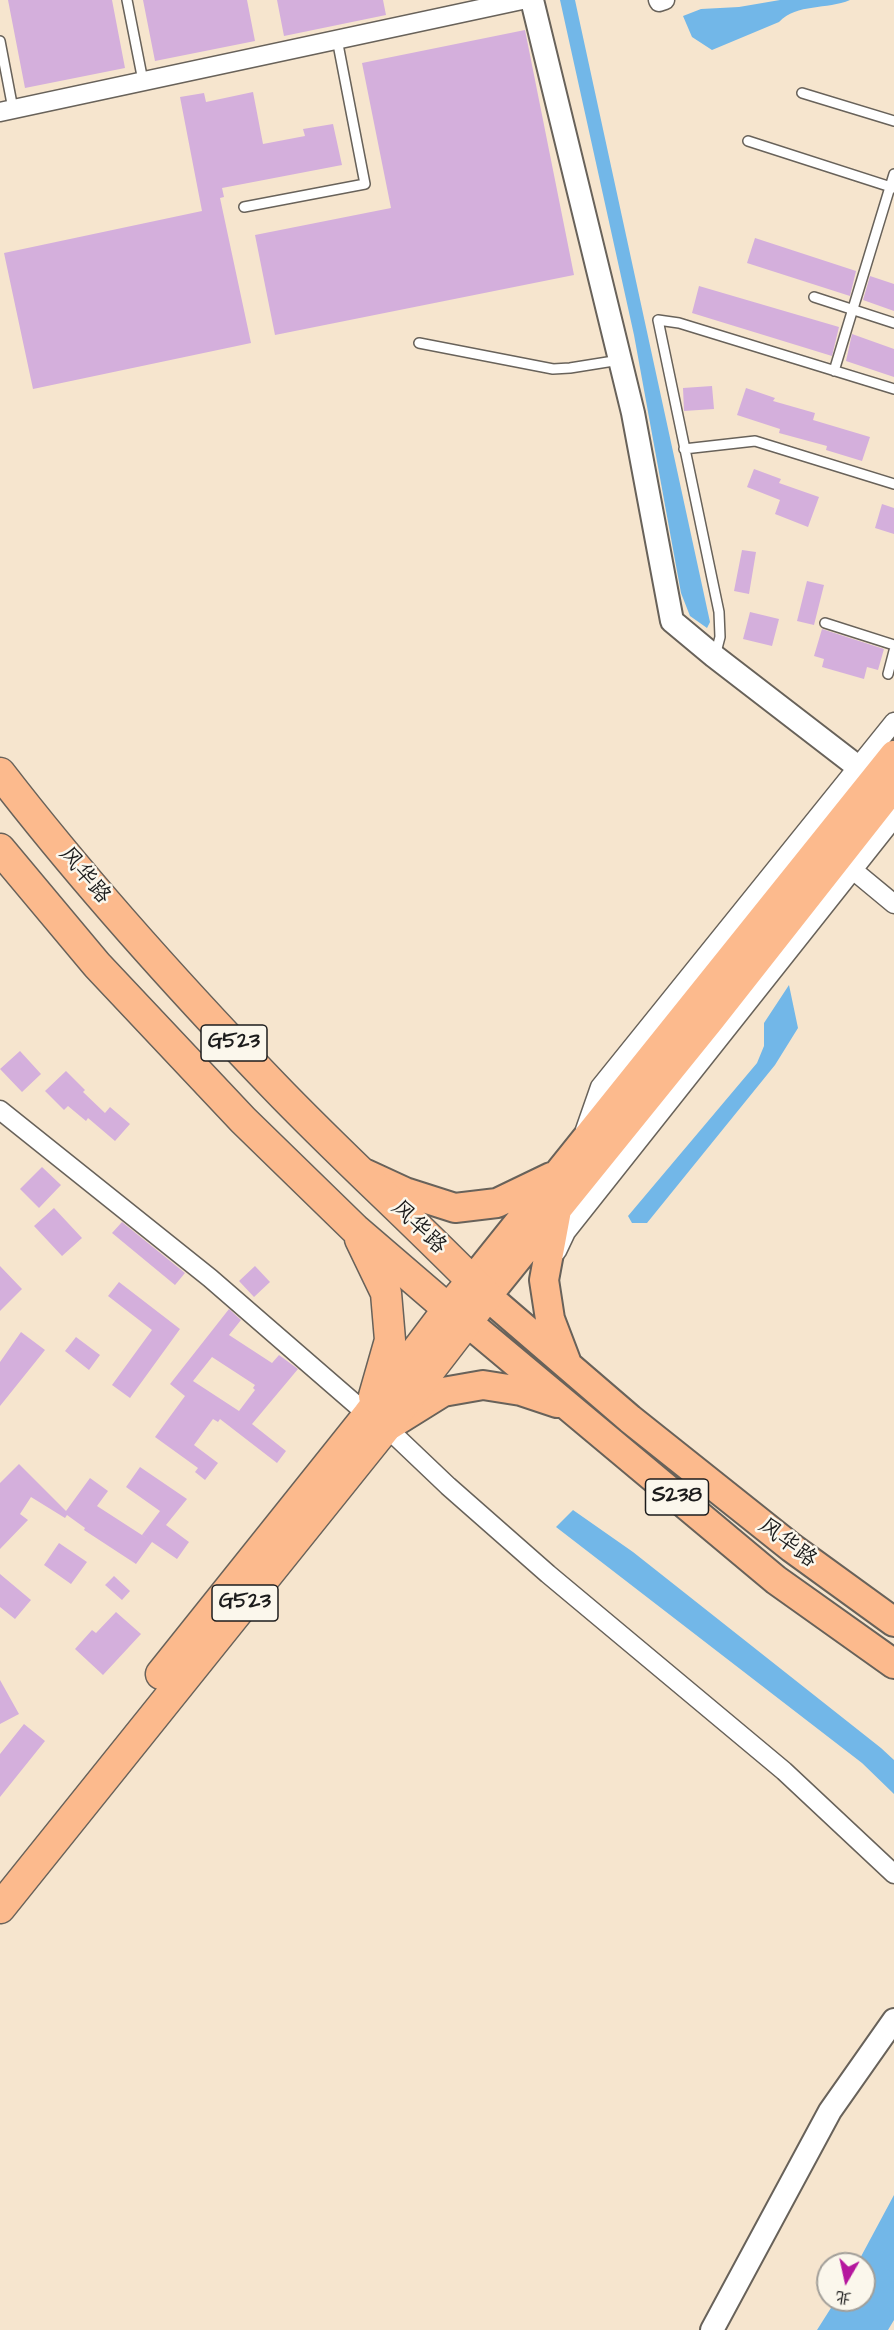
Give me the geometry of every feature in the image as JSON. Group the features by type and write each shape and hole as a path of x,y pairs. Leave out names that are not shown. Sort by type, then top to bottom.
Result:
{"highway":[{"name":"风华路","path":"0,773 38,822 129,929 272,1084 479,1288"},
{"name":"风华路","path":"0,849 97,965 243,1120 355,1228 457,1315"},
{"path":"355,1228 386,1293 390,1340 377,1421"},
{"name":"G523","path":"0,1908 479,1288"},
{"name":"G523","path":"0,1876 377,1421"}],"main road":[{"path":"479,1288 558,1174 885,771"},
{"path":"479,1288 557,1209 710,1020 885,771"},
{"path":"358,1170 405,1192 455,1208 497,1203 558,1174"},
{"path":"557,1209 544,1280 550,1319 568,1365"},
{"name":"风华路","path":"479,1288 630,1419 792,1548 894,1622"},
{"name":"风华路","path":"457,1315 776,1580 894,1664"},
{"path":"377,1421 443,1392 483,1385 520,1391 569,1406"}],"street":[{"path":"7,110 522,0"},
{"path":"532,0 633,413 672,621 714,657 885,771 894,722"},
{"path":"658,0 659,2 665,0"},
{"path":"544,1280 566,1232 894,818"},
{"path":"853,870 894,904"},
{"path":"0,1110 210,1278 377,1421 548,1574 784,1771 894,1874"},
{"path":"712,2330 830,2111 894,2020"}],"lane":[{"path":"126,0 143,81"},
{"path":"244,207 365,184 337,39"},
{"path":"0,41 7,110"},
{"path":"802,93 894,121"},
{"path":"748,141 892,188"},
{"path":"834,371 892,188 894,174"},
{"path":"814,297 894,323"},
{"path":"714,657 720,637 719,612 658,320 679,324 894,389"},
{"path":"419,343 553,369 620,360"},
{"path":"684,449 755,441 894,484"},
{"path":"825,623 894,645"},
{"path":"888,674 894,651"}],"water":[{"path":"560,0 575,0 710,622 707,628 690,616 681,593 634,335"},
{"path":"780,0 850,0 794,12 779,22 712,50 692,37 683,16 701,9 739,7"},
{"path":"789,985 798,1028 775,1065 647,1223 632,1223 628,1216 757,1063 764,1046 764,1023"},
{"path":"573,1510 633,1552 881,1748 894,1760 894,1794 862,1763 556,1527"},
{"path":"894,2195 894,2320 888,2330 817,2330 828,2312 876,2312 876,2252 863,2252"}],"building":[{"path":"8,0 112,0 125,68 25,88"},
{"path":"143,0 247,0 255,41 155,61"},
{"path":"277,0 383,0 386,15 284,36"},
{"path":"525,30 574,275 275,335 255,235 391,208 362,63"},
{"path":"253,92 263,144 305,136 303,129 333,124 342,165 222,188 224,197 220,198 251,343 33,389 4,253 202,211 180,97 204,93 206,102"},
{"path":"755,238 856,271 850,296 747,263"},
{"path":"870,276 894,284 894,311 863,300"},
{"path":"699,286 839,327 832,356 692,313"},
{"path":"852,334 894,349 894,377 846,361"},
{"path":"712,386 714,409 684,411 683,388"},
{"path":"746,388 775,398 773,401 815,413 813,420 870,437 862,461 826,450 827,446 779,433 780,429 737,415"},
{"path":"754,469 781,479 779,483 819,497 808,527 775,514 780,500 747,487"},
{"path":"882,504 894,508 894,534 875,528"},
{"path":"742,550 756,552 749,594 734,591"},
{"path":"807,581 824,585 814,625 797,621"},
{"path":"750,612 779,619 772,646 743,639"},
{"path":"822,629 884,649 878,670 867,667 864,679 822,667 824,659 814,656"},
{"path":"20,1051 41,1074 22,1092 0,1069"},
{"path":"66,1071 85,1090 83,1092 105,1113 110,1107 130,1124 115,1141 88,1118 86,1121 68,1106 64,1110 45,1091"},
{"path":"42,1167 61,1185 39,1208 20,1189"},
{"path":"54,1208 82,1238 62,1256 34,1226"},
{"path":"122,1222 185,1273 175,1285 112,1233"},
{"path":"0,1266 22,1289 0,1311"},
{"path":"255,1266 270,1282 254,1297 239,1281"},
{"path":"119,1282 180,1329 130,1398 112,1385 152,1330 108,1296"},
{"path":"229,1309 241,1320 229,1335 272,1363 279,1355 298,1369 252,1424 286,1451 277,1463 220,1419 218,1422 213,1419 194,1445 218,1463 205,1480 195,1472 198,1468 155,1437 185,1396 170,1384","holes":["212,1357 255,1385 253,1388 255,1390 239,1411 193,1381"]},
{"path":"21,1332 45,1350 0,1406 0,1362"},
{"path":"76,1337 100,1355 89,1370 65,1351"},
{"path":"19,1464 66,1511 90,1478 108,1491 97,1506 148,1539 142,1535 160,1511 126,1487 140,1467 187,1499 166,1525 189,1542 177,1559 152,1542 136,1564 84,1530 85,1528 67,1515 65,1518 31,1497 20,1514 28,1520 0,1549 0,1483"},
{"path":"59,1543 87,1562 71,1584 44,1565"},
{"path":"0,1574 31,1600 15,1619 0,1607"},
{"path":"114,1576 130,1591 122,1600 105,1585"},
{"path":"116,1612 141,1634 103,1675 75,1649 92,1630 96,1633"},
{"path":"0,1680 19,1714 0,1724"},
{"path":"24,1724 45,1741 0,1797 0,1754"}]}
